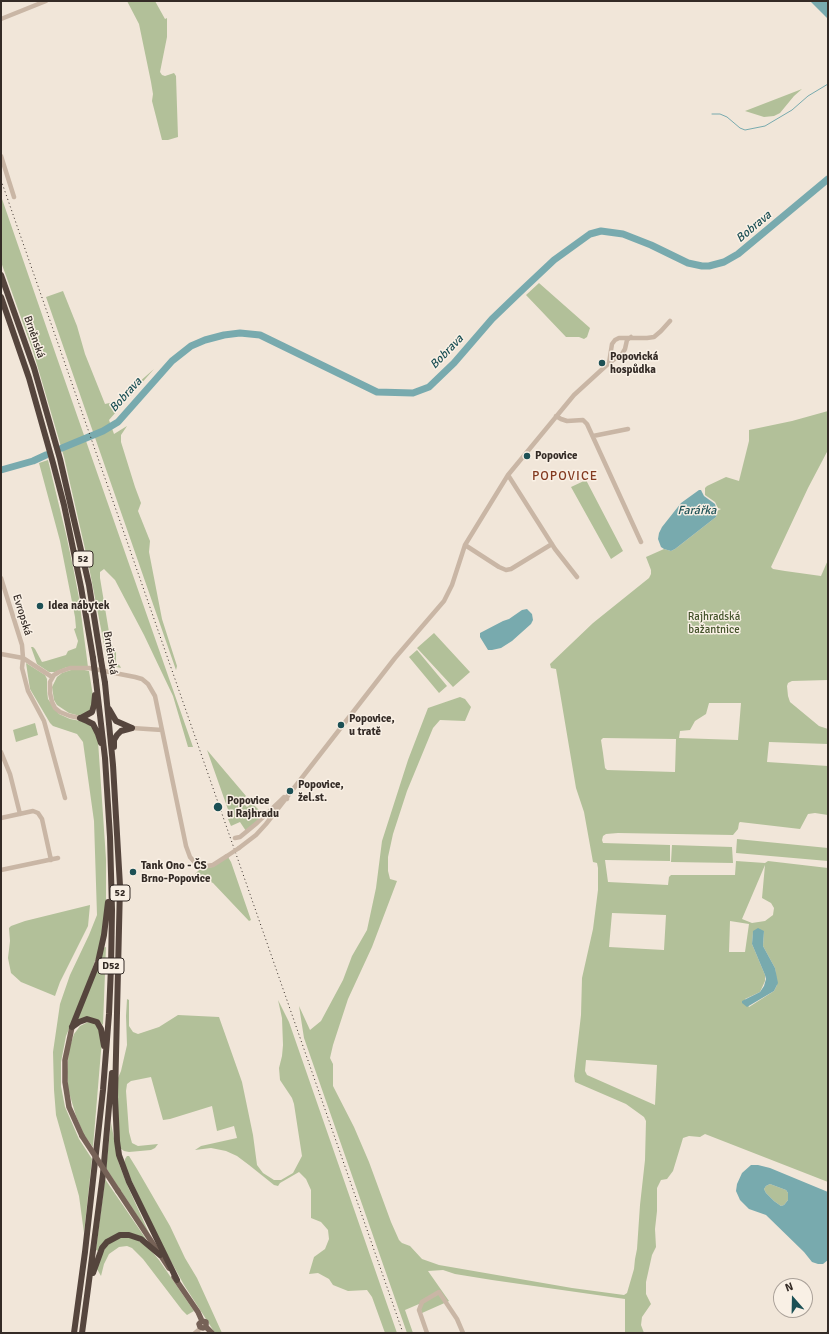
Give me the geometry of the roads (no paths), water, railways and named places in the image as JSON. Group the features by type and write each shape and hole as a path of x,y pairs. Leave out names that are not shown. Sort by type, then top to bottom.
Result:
{"highway":[{"name":"Brněnská","path":"1,276 34,368 55,439 89,585 105,683 113,765 120,886 116,1022"},
{"name":"Brněnská","path":"1,297 29,378 48,443 64,505 81,587 93,658 105,758 111,875"},
{"path":"80,718 90,714 94,708 96,681"},
{"path":"107,704 114,719 132,728"},
{"path":"80,718 89,721 95,727 105,758"},
{"path":"113,765 116,736 121,731 132,728"},
{"path":"72,1027 91,981 101,949 106,922 111,875"},
{"name":"D52","path":"74,1333 95,1171 106,1058 111,967 111,875"},
{"path":"72,1027 87,1019 97,1022 102,1029 106,1058"},
{"path":"116,1022 115,1114 119,1155 129,1182 177,1280"},
{"path":"82,1333 88,1296 103,1169 116,1022"},
{"path":"88,1296 99,1253 112,1238 125,1235 135,1236 146,1242 160,1255"}],"main road":[{"path":"72,1027 65,1060 65,1082 69,1107 82,1136 198,1312 202,1321 199,1325 212,1333"}],"street":[{"path":"1,19 46,1"},
{"path":"1,156 14,197"},
{"path":"609,363 613,341 617,338 654,337 658,335 670,321"},
{"path":"622,337 626,343"},
{"path":"80,718 63,714 54,706 50,692 50,682 56,673 64,669 80,668 124,674 142,679 150,686 154,694 186,846 190,857 197,864 207,866 239,848 256,835 287,799 395,658 444,601 452,585 466,545 508,475 582,386 624,352 626,343 631,337"},
{"path":"556,416 564,421 583,420 587,424 641,542"},
{"path":"593,436 628,429"},
{"path":"508,475 552,544 577,577"},
{"path":"466,545 506,570 513,568 552,544"},
{"name":"Evropská","path":"1,578 22,645 23,658"},
{"path":"1,654 23,658 52,677"},
{"path":"23,658 22,668 28,691 44,721 65,798"},
{"path":"132,728 162,730"},
{"path":"1,752 10,774 20,814"},
{"path":"235,838 240,837 257,823 284,797 287,799"},
{"path":"1,818 33,811 38,812 42,818 51,860"},
{"path":"1,870 58,858"},
{"path":"427,1333 419,1310 422,1302 439,1292 457,1320 463,1333"},
{"path":"195,1333 203,1327"}],"water":[{"path":"810,1 828,1 828,19"},
{"name":"Farářka","path":"701,490 704,496 715,504 717,511 716,517 675,549 671,551 664,549 661,547 658,539 662,527 681,503"},
{"path":"527,609 532,614 533,620 531,624 512,641 501,648 488,650 480,637 480,633 509,619 522,610"},
{"path":"758,928 764,931 763,946 775,968 778,983 774,991 747,1007 742,1003 742,1001 760,992 766,979 752,944 753,931"},
{"path":"751,1165 758,1165 770,1168 828,1192 828,1260 823,1264 812,1262 804,1252 766,1215 749,1209 740,1200 736,1191 737,1184 742,1173","holes":["770,1184 786,1190 788,1193 788,1200 781,1206 774,1201 764,1189"]}],"waterway":[{"path":"712,114 720,114 727,117 740,128 745,130 765,126 792,110 808,96 828,84"},
{"name":"Bobrava","path":"62,448 103,431 118,422 172,361 191,346 205,340 224,335 240,333 260,335 377,392 413,393 429,387 454,363 492,319 519,293 554,260 590,234 601,231 623,234 651,245 688,263 709,266 724,262 738,254 828,179"},
{"name":"Bobrava","path":"1,470 33,461 46,455"},
{"path":"827,1333 828,1327"}],"railway":[{"path":"1,180 403,1333"}],"place":[{"name":"Popovická hospůdka","path":"602,363"},
{"name":"Popovice","path":"527,456"},
{"name":"Idea nábytek","path":"40,606"},
{"name":"Popovice, u tratě","path":"341,725"},
{"name":"Popovice, žel.st.","path":"290,791"},
{"name":"Popovice u Rajhradu","path":"218,807"},
{"name":"Tank Ono - ČS Brno-Popovice","path":"133,872"}],"district":[{"name":"POPOVICE","path":"565,477"}],"park label":[{"name":"Rajhradská bažantnice","path":"714,623"}]}
